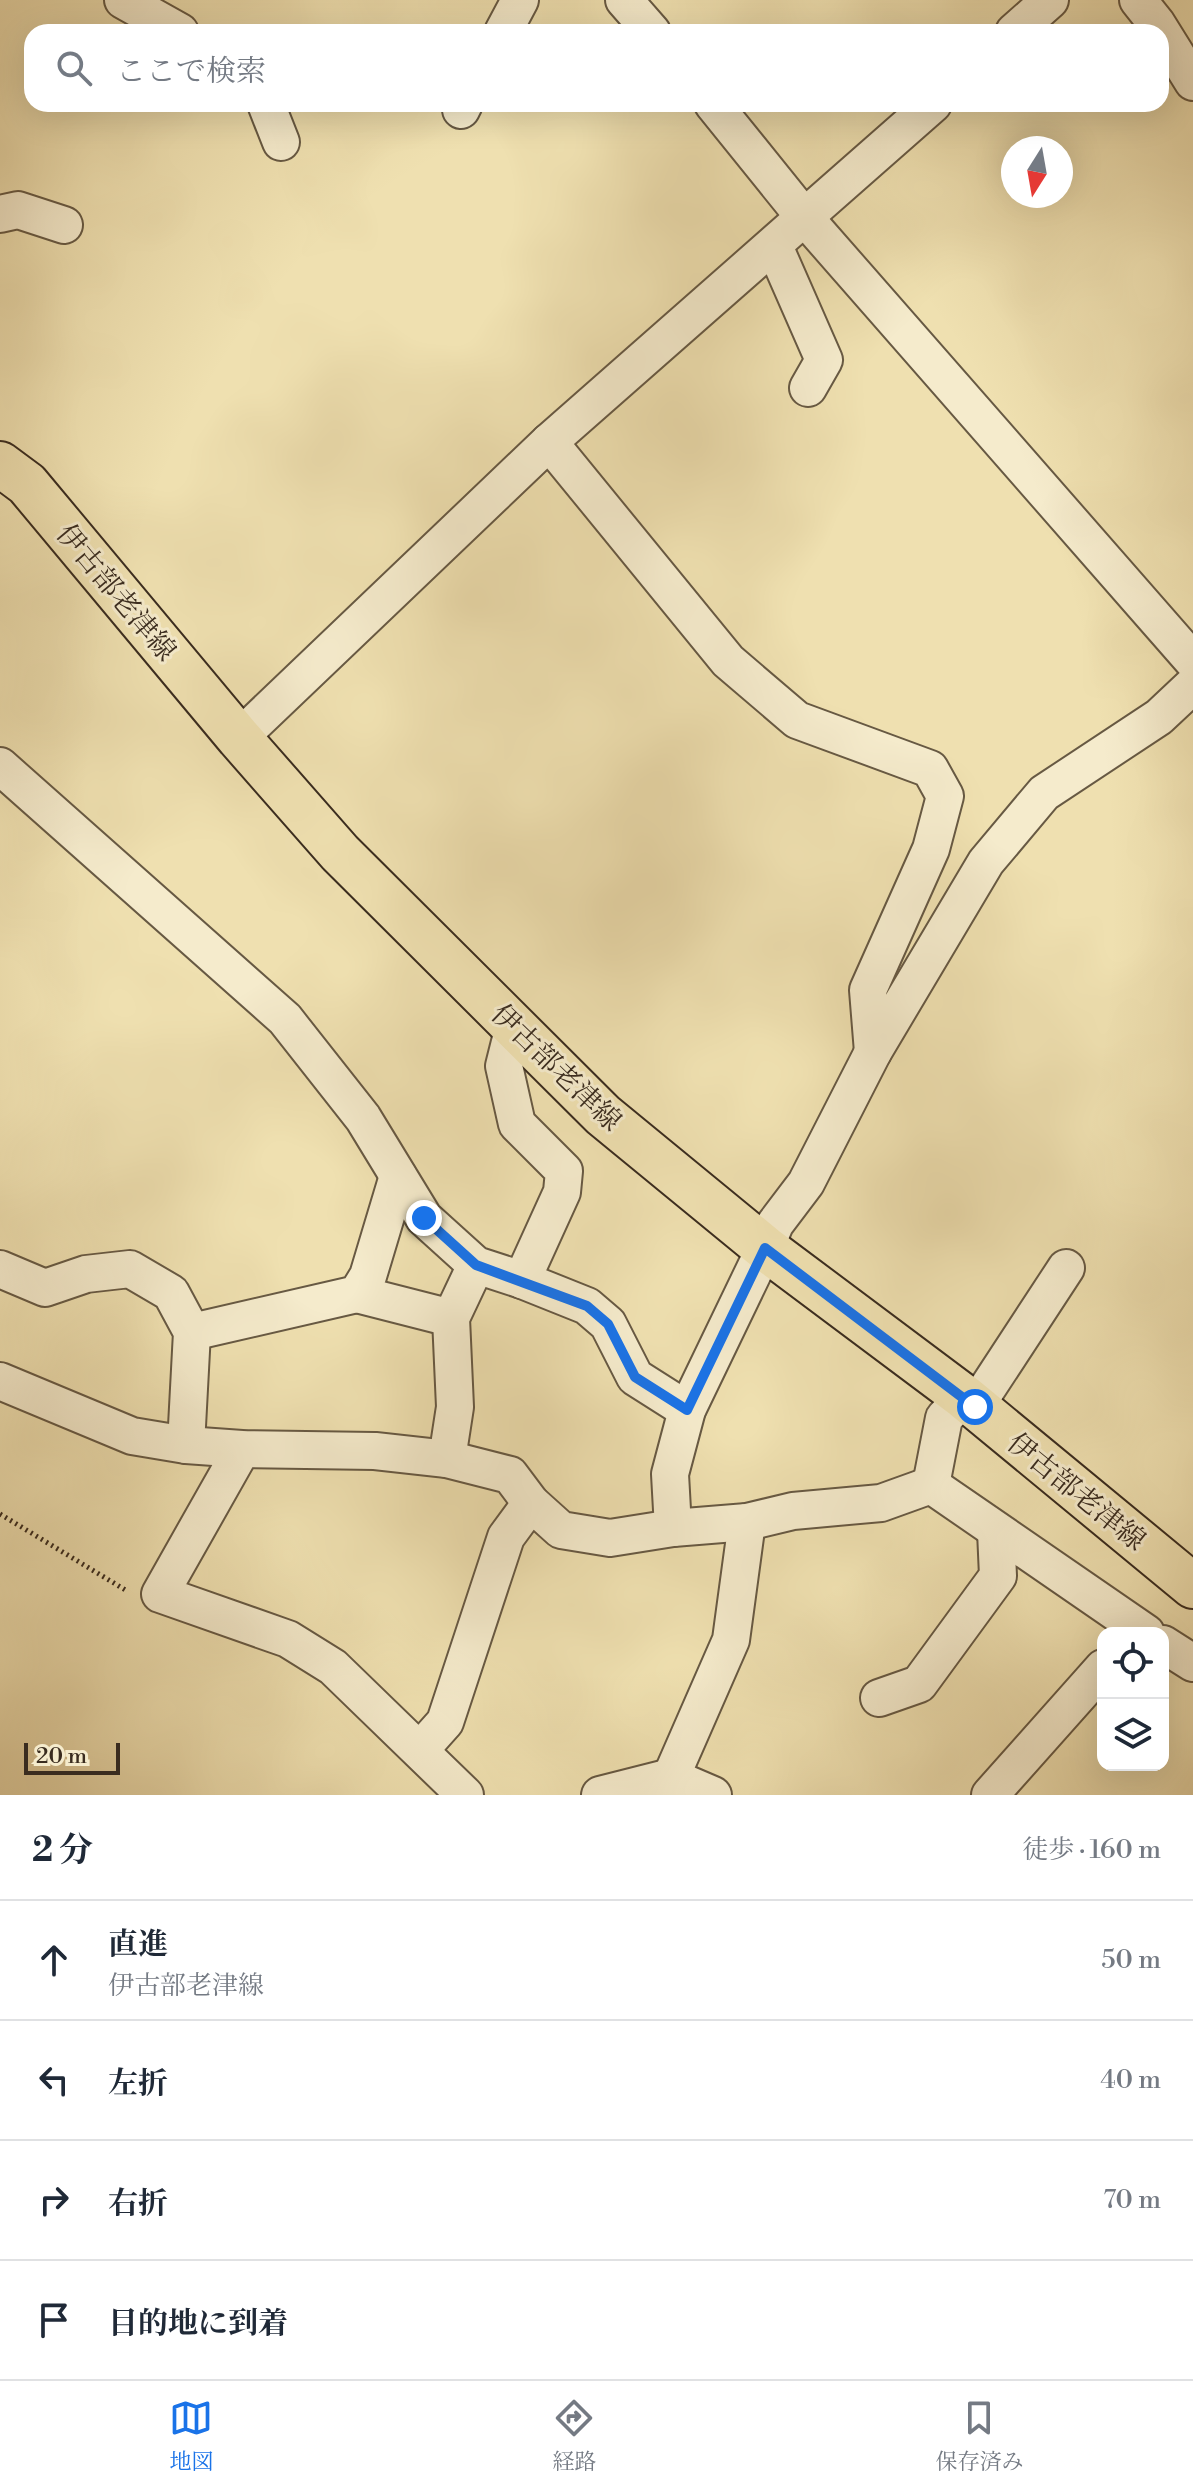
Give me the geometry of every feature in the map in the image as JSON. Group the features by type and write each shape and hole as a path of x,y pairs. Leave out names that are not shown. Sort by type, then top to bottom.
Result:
{"main road":[{"name":"伊古部老津線","path":"0,464 27,484 239,738 340,853 603,1115 765,1248 969,1402 1193,1586"}],"street":[{"path":"123,0 166,24"},
{"path":"507,24 520,0"},
{"path":"624,0 645,24"},
{"path":"1023,24 1050,0"},
{"path":"1138,0 1157,24"},
{"path":"1169,43 1193,82"},
{"path":"269,112 281,142"},
{"path":"719,112 805,218 1193,661"},
{"path":"239,738 549,442 924,112"},
{"path":"0,214 18,210 64,225"},
{"path":"774,246 824,360 808,388"},
{"path":"549,442 728,661 797,720 930,769 945,796 931,849 868,990 873,1052"},
{"path":"673,1528 670,1474 687,1410 775,1224 806,1183 873,1052 986,862 1044,793 1159,717 1193,685"},
{"path":"0,766 285,1019 363,1118 424,1218 476,1265 587,1306 608,1324 635,1377 687,1410"},
{"path":"514,1026 504,1066 517,1124 564,1171 562,1192 522,1280"},
{"path":"357,1294 368,1276 398,1176"},
{"path":"447,1459 455,1407 451,1318 476,1265"},
{"path":"931,1485 944,1418 969,1402 1066,1268"},
{"path":"0,1269 45,1288 86,1274 130,1269 171,1293 192,1332 186,1445"},
{"path":"192,1332 357,1294 451,1318"},
{"path":"0,1381 132,1436 186,1445 242,1449 375,1451 447,1459 510,1475 531,1503 561,1530 610,1538 673,1528 747,1522 793,1511 881,1503 931,1485"},
{"path":"242,1449 160,1594 288,1639 333,1667 465,1795"},
{"path":"931,1485 1135,1627"},
{"path":"420,1750 445,1722 506,1537 531,1503"},
{"path":"671,1777 731,1640 747,1522"},
{"path":"879,1698 919,1684 998,1576 996,1531"},
{"path":"1169,1648 1193,1663"},
{"path":"990,1795 1097,1675"},
{"path":"600,1795 671,1777 713,1795"}],"path":[{"path":"0,1514 124,1591 160,1594"}],"route":[{"path":"424,1218 476,1265 587,1306 608,1324 635,1377 687,1410 765,1248 975,1407"}]}
